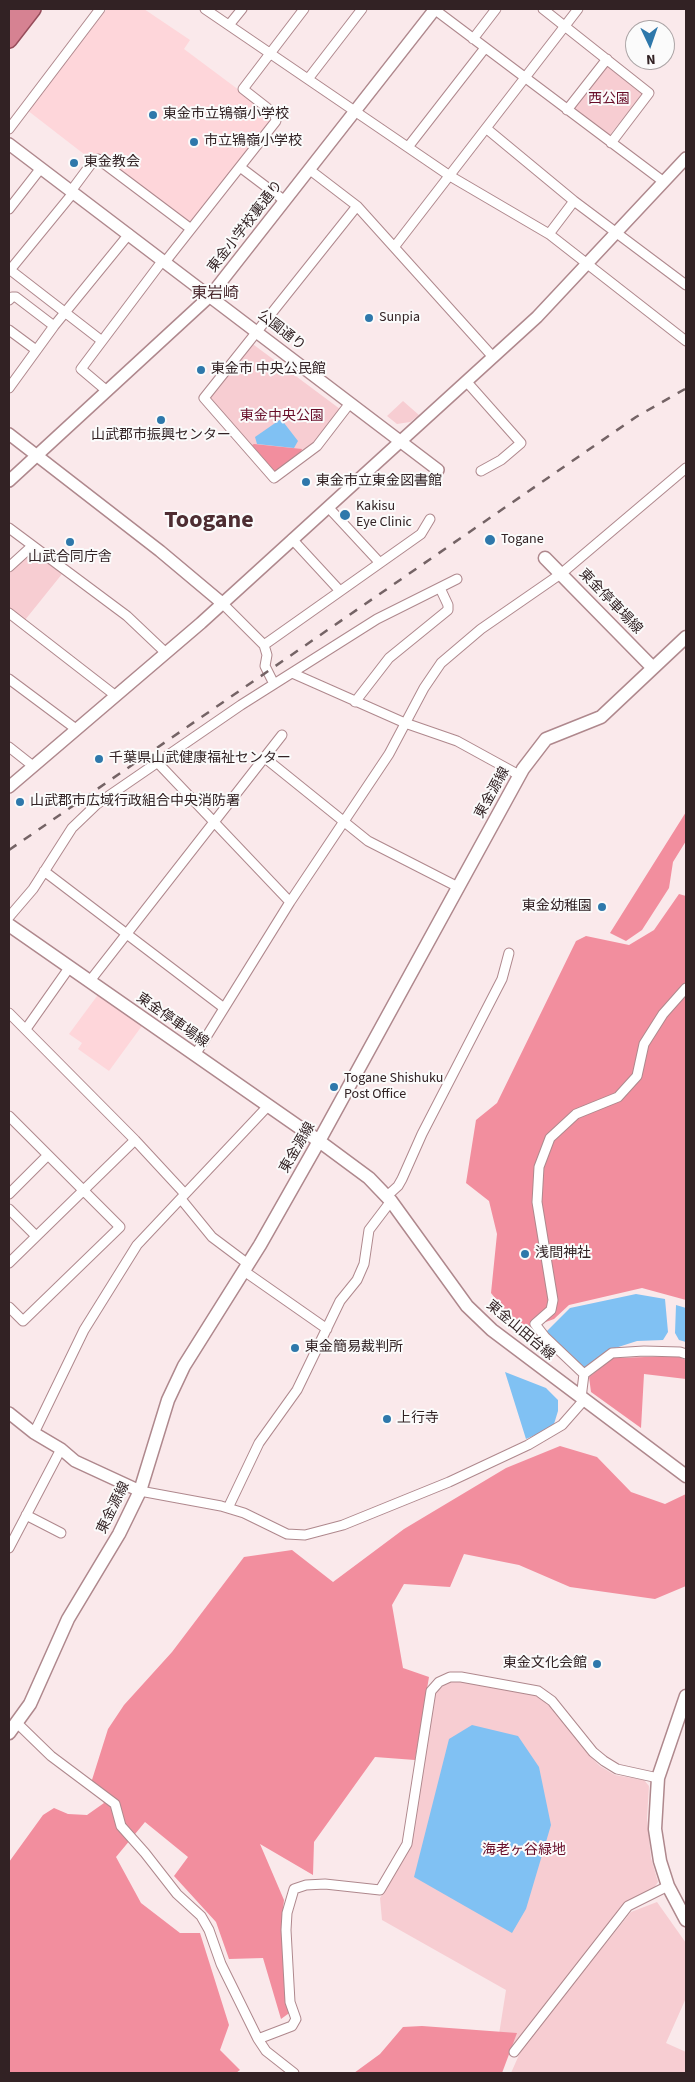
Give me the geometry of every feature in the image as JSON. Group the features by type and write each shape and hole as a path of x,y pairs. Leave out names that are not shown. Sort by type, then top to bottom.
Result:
{"highway":[{"path":"9,21 18,9"},
{"path":"9,40 33,9"}],"main road":[{"name":"東金停車場線","path":"545,558 562,573 653,668"},
{"name":"東金源線","path":"13,1728 30,1704 68,1619 119,1534 140,1491 161,1420 178,1379 319,1141 520,775 546,739 601,717 686,637"},
{"name":"東金停車場線","path":"9,925 319,1141"},
{"name":"東金山田台線","path":"319,1141 368,1178 389,1198 467,1306 492,1330 686,1476"},
{"path":"686,1696 658,1778 656,1802 656,1829 660,1860 668,1886 686,1920"}],"street":[{"path":"9,129 100,9"},
{"path":"205,9 450,176 549,234 686,340"},
{"path":"229,25 242,9"},
{"path":"107,391 81,370 164,261 276,121 275,114 243,89 304,9"},
{"path":"308,79 362,9"},
{"path":"435,9 664,182"},
{"name":"東金小学校裏通り","path":"9,480 210,296 435,9"},
{"path":"473,39 496,9"},
{"path":"543,9 649,93 611,143"},
{"path":"395,246 578,9"},
{"path":"408,147 485,48"},
{"path":"567,110 607,59"},
{"path":"487,129 574,200 686,286"},
{"name":"公園通り","path":"9,144 438,470"},
{"path":"102,341 10,269 72,192 94,160 98,158 191,229"},
{"path":"9,787 166,653 537,317 686,158"},
{"path":"240,167 285,201"},
{"path":"9,209 41,168"},
{"path":"310,170 357,206 395,246 492,357"},
{"path":"549,234 574,200"},
{"path":"350,403 318,446 274,478 204,398 357,206"},
{"path":"9,388 54,326 129,234"},
{"path":"9,300 12,297 16,297 54,326"},
{"path":"9,330 36,350"},
{"path":"466,381 521,444 501,460 481,471"},
{"path":"9,434 167,557 222,603 264,645 267,655 265,666 274,684"},
{"path":"195,1055 290,902 389,754 424,688 441,663 481,629 562,573 686,468"},
{"path":"328,507 380,563"},
{"path":"264,645 421,534 430,519"},
{"path":"9,528 127,616 166,653"},
{"path":"292,539 340,591"},
{"path":"9,567 32,546"},
{"path":"9,917 33,889 61,844 84,815 97,804 274,684 377,619 457,579"},
{"path":"355,702 389,658 448,610 448,605 440,588"},
{"path":"9,614 116,696"},
{"path":"292,673 405,723 458,741 520,775"},
{"path":"9,679 76,729"},
{"path":"89,982 282,735"},
{"path":"9,747 33,766"},
{"path":"265,758 368,841 458,887"},
{"path":"158,762 290,902"},
{"path":"44,871 224,1008"},
{"path":"228,1508 259,1443 297,1390 340,1301 357,1280 364,1264 369,1230 402,1179 435,1109 502,979 509,954"},
{"path":"26,1029 70,968"},
{"path":"584,1374 545,1337 535,1324 551,1310 553,1300 537,1202 539,1167 550,1138 576,1114 618,1097 637,1076 644,1044 663,1014 686,988"},
{"path":"9,1013 135,1140 183,1196 212,1237 246,1267 326,1329"},
{"path":"34,1433 99,1303 137,1245 268,1106"},
{"path":"9,1116 120,1227 23,1321 9,1307"},
{"path":"9,1130 16,1123"},
{"path":"9,1263 135,1140"},
{"path":"9,1194 48,1154"},
{"path":"9,1209 36,1236"},
{"path":"9,1414 34,1433 60,1449 74,1461 140,1491 228,1508 244,1513 287,1534 305,1536 343,1525 449,1482 544,1437 562,1425 582,1399 584,1374 612,1353 644,1350 686,1354"},
{"path":"9,1548 60,1449"},
{"path":"26,1515 61,1533"},
{"path":"258,2039 292,2026 296,2019 290,2002 286,1930 294,1889 324,1884 380,1890 407,1844 431,1691 439,1682 450,1677 461,1677 538,1691 552,1701 593,1752 604,1761 617,1769 658,1778"},
{"path":"13,1728 115,1804 120,1826 178,1894 201,1916 209,1930 221,1964 258,2039 266,2051 294,2073"},
{"path":"514,2052 628,1906 668,1886"}],"shaded area":[{"name":"東金市立鴇嶺小学校","path":"107,9 144,9 190,40 184,49 271,114 272,120 190,224 101,156 89,158 27,110"},
{"path":"252,445 302,449 301,452 275,472"},
{"path":"686,812 686,841 673,862 669,888 642,930 626,941 610,933"},
{"path":"679,894 686,896 686,1300 642,1288 569,1305 554,1319 529,1328 512,1319 491,1293 497,1234 489,1201 466,1183 476,1120 497,1103 576,941 586,936 629,945 654,930"},
{"path":"100,992 144,1023 109,1071 78,1049 82,1043 69,1034"},
{"path":"677,1356 686,1360 686,1379 644,1374 641,1428 591,1392 589,1377 613,1358"},
{"path":"560,1446 597,1457 631,1492 665,1504 686,1494 686,1586 655,1599 570,1587 519,1565 464,1554 450,1587 404,1584 392,1605 403,1668 429,1677 415,1760 375,1757 314,1842 313,1875 260,1844 284,1900 281,1930 292,2011 281,2019 263,1958 229,1959 216,1922 174,1876 188,1857 145,1822 116,1857 141,1903 180,1933 200,1933 229,2025 220,2050 240,2070 236,2073 9,2073 9,1862 43,1815 54,1808 68,1814 87,1815 104,1803 91,1783 108,1729 124,1705 172,1652 244,1557 292,1550 333,1582 404,1529 506,1468"},
{"path":"422,2026 517,2033 502,2073 354,2073 380,2054 403,2027"}],"green space":[{"name":"西公園","path":"608,64 644,92 609,136 573,109"},
{"name":"東金中央公園","path":"250,342 340,409 314,444 275,473 209,397"},
{"path":"403,401 419,415 410,422 397,424 387,416"},
{"path":"33,551 62,574 25,620 9,607 9,572"},
{"name":"海老ヶ谷緑地","path":"459,1680 536,1694 549,1704 588,1754 600,1766 615,1775 644,1780 649,1786 647,1818 651,1858 658,1882 654,1888 626,1903 506,2055 497,2047 506,1990 382,1920 380,1898 411,1844 435,1693 449,1681"},
{"path":"657,1902 686,1943 686,1998 666,2043 686,2052 686,2073 511,2073 523,2046 631,1912"}],"water":[{"path":"281,419 298,441 294,448 257,444 255,437"},
{"path":"636,1294 665,1299 668,1332 663,1340 637,1341 609,1350 584,1369 546,1332 570,1308"},
{"path":"676,1305 686,1308 686,1342 679,1340 675,1333"},
{"path":"505,1372 546,1388 558,1400 558,1411 554,1424 526,1439"},
{"path":"472,1725 518,1736 539,1767 551,1825 526,1909 512,1933 414,1877 449,1739"}],"railway":[{"path":"9,850 636,417 685,389"}],"place":[{"name":"東金市立鴇嶺小学校","path":"153,115"},
{"name":"市立鴇嶺小学校","path":"194,142"},
{"name":"東金教会","path":"74,163"},
{"name":"Sunpia","path":"369,318"},
{"name":"東金市 中央公民館","path":"201,370"},
{"name":"山武郡市振興センター","path":"161,420"},
{"name":"東金市立東金図書館","path":"306,482"},
{"name":"Kakisu Eye Clinic","path":"345,515"},
{"name":"Togane","path":"490,540"},
{"name":"山武合同庁舎","path":"70,542"},
{"name":"千葉県山武健康福祉センター","path":"99,759"},
{"name":"山武郡市広域行政組合中央消防署","path":"20,802"},
{"name":"東金幼稚園","path":"602,907"},
{"name":"Togane Shishuku Post Office","path":"334,1087"},
{"name":"浅間神社","path":"525,1254"},
{"name":"東金簡易裁判所","path":"295,1348"},
{"name":"上行寺","path":"387,1419"},
{"name":"東金文化会館","path":"597,1664"}],"district":[{"name":"東岩崎","path":"215,294"},
{"name":"Toogane","path":"209,522"}]}
